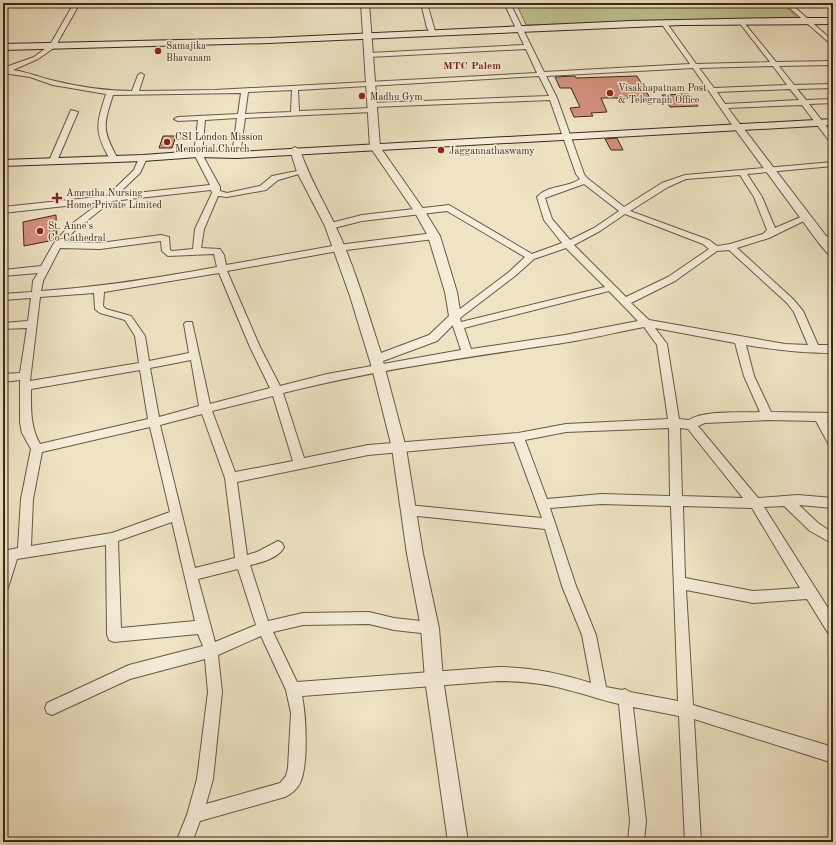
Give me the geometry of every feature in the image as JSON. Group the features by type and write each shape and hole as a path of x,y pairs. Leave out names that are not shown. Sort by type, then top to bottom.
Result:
{"main road":[{"path":"3,47 368,37 519,28 664,23 833,20"},
{"path":"3,163 143,158 198,154 236,155 295,150 833,122"}],"street":[{"path":"4,70 36,58 53,46 77,3"},
{"path":"365,3 372,83 375,147 395,178 419,210 434,236 467,353"},
{"path":"424,3 430,28 434,34"},
{"path":"508,3 527,47 553,98 580,174 584,180 624,211 706,242 715,249"},
{"path":"788,3 833,44"},
{"path":"741,21 833,140"},
{"path":"664,23 722,106 822,240 833,252"},
{"path":"370,55 527,47"},
{"path":"4,70 31,75 53,82 110,93 215,92 695,66 833,63"},
{"path":"135,92 141,75"},
{"path":"712,90 833,86"},
{"path":"295,87 295,114"},
{"path":"236,155 244,90"},
{"path":"110,93 100,119 100,130 114,159"},
{"path":"178,119 295,114 372,108 553,98"},
{"path":"722,106 833,101"},
{"path":"53,161 74,112"},
{"path":"197,251 196,241 216,190 198,154 202,118"},
{"path":"295,150 302,172 330,226 356,296 378,364 399,448 408,510 430,628 434,679 458,842"},
{"path":"3,584 13,554 27,499 37,449 28,433 26,423 26,381 35,294 44,269 57,245 72,228 111,197 136,172 143,158"},
{"path":"378,364 428,340 457,321 531,257 584,238 624,211 678,178 833,164"},
{"path":"3,210 111,197 216,190 227,194 263,188 275,178 302,172"},
{"path":"742,172 758,197 771,230 770,234"},
{"path":"584,180 572,188 548,192 541,197 548,220 568,244 646,323 662,344 663,349 674,423 679,583 693,842"},
{"path":"330,226 362,218 419,210 449,208 531,257"},
{"path":"624,302 650,292 681,275 715,249 731,247 770,234 806,218"},
{"path":"3,297 100,290 136,285 338,248 434,236"},
{"path":"57,245 100,246 161,238 166,239 166,251 171,254 197,251 217,251 220,255 222,269 255,347 277,391 300,464"},
{"path":"822,240 833,238"},
{"path":"731,247 790,301 798,311 815,349"},
{"path":"3,273 44,269"},
{"path":"457,321 611,288"},
{"path":"100,290 98,307 103,311 128,318 140,336 154,422 192,575 203,627 211,651 214,692 205,779 195,815 184,842"},
{"path":"37,449 154,422 378,364 565,339 646,323 785,348 833,349"},
{"path":"3,326 32,324"},
{"path":"189,324 205,408 231,478 242,561 264,628 294,689 298,713 296,768 293,780 285,789 195,815"},
{"path":"740,340 750,376 767,416"},
{"path":"3,378 26,381 144,366 195,355"},
{"path":"231,478 368,450 518,437 566,428 674,423 691,425 698,420 705,419 767,416 833,416"},
{"path":"819,417 833,442"},
{"path":"691,425 755,503 810,594 833,628"},
{"path":"518,437 550,524 569,586 589,635 600,693"},
{"path":"542,504 601,499 755,503 787,500 833,503"},
{"path":"787,500 808,523 819,532 833,539"},
{"path":"408,510 550,524"},
{"path":"13,554 112,538 177,515"},
{"path":"112,538 114,635 203,627"},
{"path":"192,575 260,557 278,547"},
{"path":"679,583 753,597 810,594"},
{"path":"52,708 129,672 211,651 264,628 303,619 369,618 394,624 430,628"},
{"path":"294,689 498,674 522,674 567,682 600,693 625,696 687,710 833,755"},
{"path":"625,696 638,821 636,842"}],"green space":[{"path":"516,3 782,3 798,18 526,25"}],"building":[{"name":"Visakhapatnam Post & Telegraph Office","path":"575,76 576,78 637,76 650,98 601,98 607,112 591,113 593,116 574,117 570,108 580,107 571,88 560,88 555,77"},
{"path":"689,94 698,106 670,107 662,95"},
{"name":"CSI London Mission Memorial Church","path":"163,136 176,136 172,148 159,148"},
{"path":"617,138 623,150 611,150 605,139"},
{"name":"St. Anne's Co-Cathedral","path":"56,215 57,237 54,240 24,246 23,222"}],"place":[{"name":"Samajika Bhavanam","path":"158,51"},
{"name":"Visakhapatnam Post & Telegraph Office","path":"610,93"},
{"name":"Madhu Gym","path":"362,96"},
{"name":"CSI London Mission Memorial Church","path":"167,142"},
{"name":"Jaggannathaswamy","path":"441,150"},
{"name":"Amrutha Nursing Home Private Limited","path":"57,198"},
{"name":"St. Anne's Co-Cathedral","path":"40,231"}],"district":[{"name":"MTC Palem","path":"472,65"}]}
